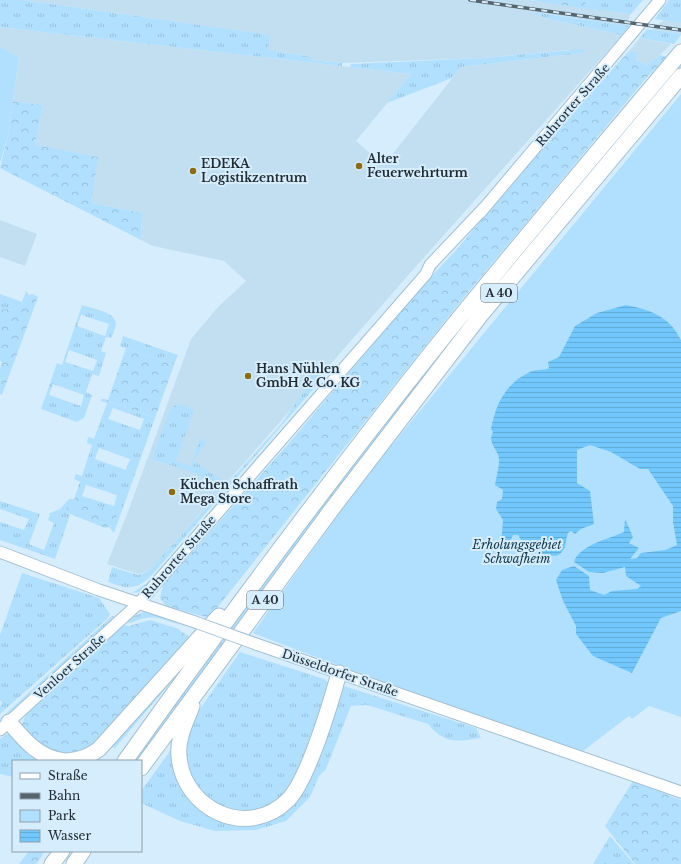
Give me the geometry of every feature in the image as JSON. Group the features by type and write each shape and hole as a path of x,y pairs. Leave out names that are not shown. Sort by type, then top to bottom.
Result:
{"highway":[{"name":"A 40","path":"126,760 275,555 434,349 546,212 681,52"},
{"name":"A 40","path":"142,767 332,509 480,316 681,76"},
{"path":"80,760 88,757 99,749 275,555"},
{"path":"198,690 180,741 178,755 184,780 200,802 210,809 236,818 250,819 262,816 277,809 293,793 308,764 339,673"},
{"path":"5,726 37,751 56,760"},
{"path":"52,864 61,852"},
{"path":"74,864 82,852"}],"main road":[{"name":"Ruhrorter Straße","path":"138,604 426,274 435,270 443,261 484,208 660,0"},
{"name":"Düsseldorfer Straße","path":"0,552 138,604 195,622 681,792"},
{"name":"Venloer Straße","path":"5,726 138,604"}],"shaded area":[{"path":"23,0 530,0 626,13 630,15 627,26 533,12 545,18 622,35 404,280 155,565 149,571 138,574 107,564 129,509 191,339 218,307 246,281 224,261 153,246 141,240 142,213 91,203 35,145 43,105 13,101 19,57 0,47 0,27 411,74 356,141 384,165 461,67 583,53 568,50 484,58 342,63 312,60 312,57 268,50 269,35"},
{"path":"664,20 681,23 681,34 651,30"},
{"path":"640,38 671,44 660,55 646,65 636,60 637,52 629,51"},
{"path":"0,220 37,234 25,266 0,257"}],"green space":[{"path":"0,0 23,0 270,35 268,50 312,57 312,60 342,63 342,66 0,27"},
{"path":"530,0 589,0 582,8"},
{"path":"589,0 643,0 630,15 626,13 582,8"},
{"path":"669,0 681,0 681,23 655,19"},
{"path":"532,12 630,26 622,35 545,18"},
{"path":"647,29 681,35 674,44 640,38"},
{"path":"0,47 19,57 8,136 0,163"},
{"path":"583,49 583,53 461,67 452,78 387,103 411,74 350,67 351,64 484,58"},
{"path":"629,51 637,52 636,60 646,65 660,55 667,57 647,77 465,296 209,618 166,606 160,598 163,585 290,442 426,282 459,247 518,175"},
{"path":"681,63 681,67 494,292 395,416 283,562 139,760 134,760 239,614 348,470 596,164"},
{"name":"Erholungsgebiet Schwafheim","path":"681,94 681,717 649,706 632,719 629,716 583,751 345,668 253,633 363,480"},
{"path":"13,101 43,105 35,145 98,157 91,203 142,213 141,240 0,168 8,136"},
{"path":"26,291 29,295 23,304 18,308 0,309 0,294 22,302"},
{"path":"33,294 38,297 2,395 0,394 0,368 2,362 0,361 0,309 18,308 23,304 29,295"},
{"path":"82,305 107,313 115,319 116,325 111,338 106,337 101,351 106,353 99,376 92,374 86,392 92,395 84,418 77,422 41,409 57,363 62,365","holes":["81,315 109,324 105,336 77,326","69,350 97,360 93,371 65,362","53,384 84,395 81,406 49,395"]},
{"path":"123,336 178,355 174,365 120,346"},
{"path":"126,348 174,365 155,418 101,399 108,400"},
{"path":"315,370 321,373 322,379 152,575 141,584 132,587 121,586 108,582 112,567 138,575 149,571 218,494 198,474 152,459 170,409 176,405 179,405 194,410 176,461 191,467 200,438 206,442 194,461 218,478 229,482 281,424 313,379 308,376"},
{"path":"323,382 322,386 145,589 140,592 132,593 147,583"},
{"path":"101,399 155,418 114,533 109,527 112,526 73,502 68,513 70,515 55,559 0,540 0,522 24,530 29,519 0,509 0,501 40,514 29,544 44,550 54,523 48,520 50,515 48,514 60,509 69,499 74,499 80,482 74,479 76,474 82,476 92,445 87,443 88,437 94,439 107,403 101,401","holes":["113,408 144,419 140,430 108,419","99,448 130,459 126,470 95,459","86,485 117,495 114,506 82,496"]},
{"path":"76,497 115,513 117,518 112,526 105,528 68,513 66,504 70,500 73,502"},
{"path":"22,573 99,598 110,614 107,619 0,714 0,706 2,704 0,700 0,635"},
{"path":"144,612 160,616 183,626 151,617 130,623 127,622 134,616"},
{"path":"112,616 114,616 106,627 0,722 0,719"},
{"path":"150,620 179,629 193,639 95,745 70,757 46,752 21,727 26,714 124,625 129,626"},
{"path":"240,652 324,679 329,683 329,687 298,776 287,792 262,810 235,815 197,792 184,755 186,738 195,716"},
{"path":"186,661 171,682 115,748 112,747 98,760 88,760"},
{"path":"344,686 476,728 481,738 452,740 434,731 428,724 367,705 351,706 326,769 319,776 310,797 286,821 256,830 215,831 180,821 142,803 142,790 173,747 172,766 176,777 186,795 200,810 217,820 226,822 275,816"},
{"path":"11,733 44,760 12,760 12,777 0,774 0,739"},
{"path":"633,781 681,800 681,864 635,864 605,826"},
{"path":"610,836 634,864 593,864"},
{"path":"28,852 44,852 36,864 19,864"}],"water":[{"path":"626,305 643,309 658,315 671,325 681,340 681,611 661,618 632,673 593,656 576,634 576,626 563,601 556,580 562,570 574,566 589,576 590,590 604,595 612,591 637,589 641,586 626,576 625,567 603,573 589,572 574,562 577,556 588,547 624,532 625,519 633,537 629,543 639,548 630,559 637,558 641,553 665,550 677,545 673,522 673,506 648,469 640,469 611,452 590,445 577,450 577,483 590,491 594,524 581,529 575,534 571,531 568,533 563,551 558,555 548,558 543,557 537,548 524,545 518,535 513,535 511,539 512,545 501,544 503,520 496,509 497,502 502,499 503,490 495,485 499,461 498,455 491,440 493,432 491,429 499,402 514,382 530,372 549,368 548,362 559,357 575,326 597,313"}],"railway":[{"path":"470,0 681,30"}],"place":[{"name":"Alter Feuerwehrturm","path":"359,166"},
{"name":"EDEKA Logistikzentrum","path":"193,171"},
{"name":"Hans Nühlen GmbH & Co. KG","path":"248,376"},
{"name":"Küchen Schaffrath Mega Store","path":"172,492"}]}
